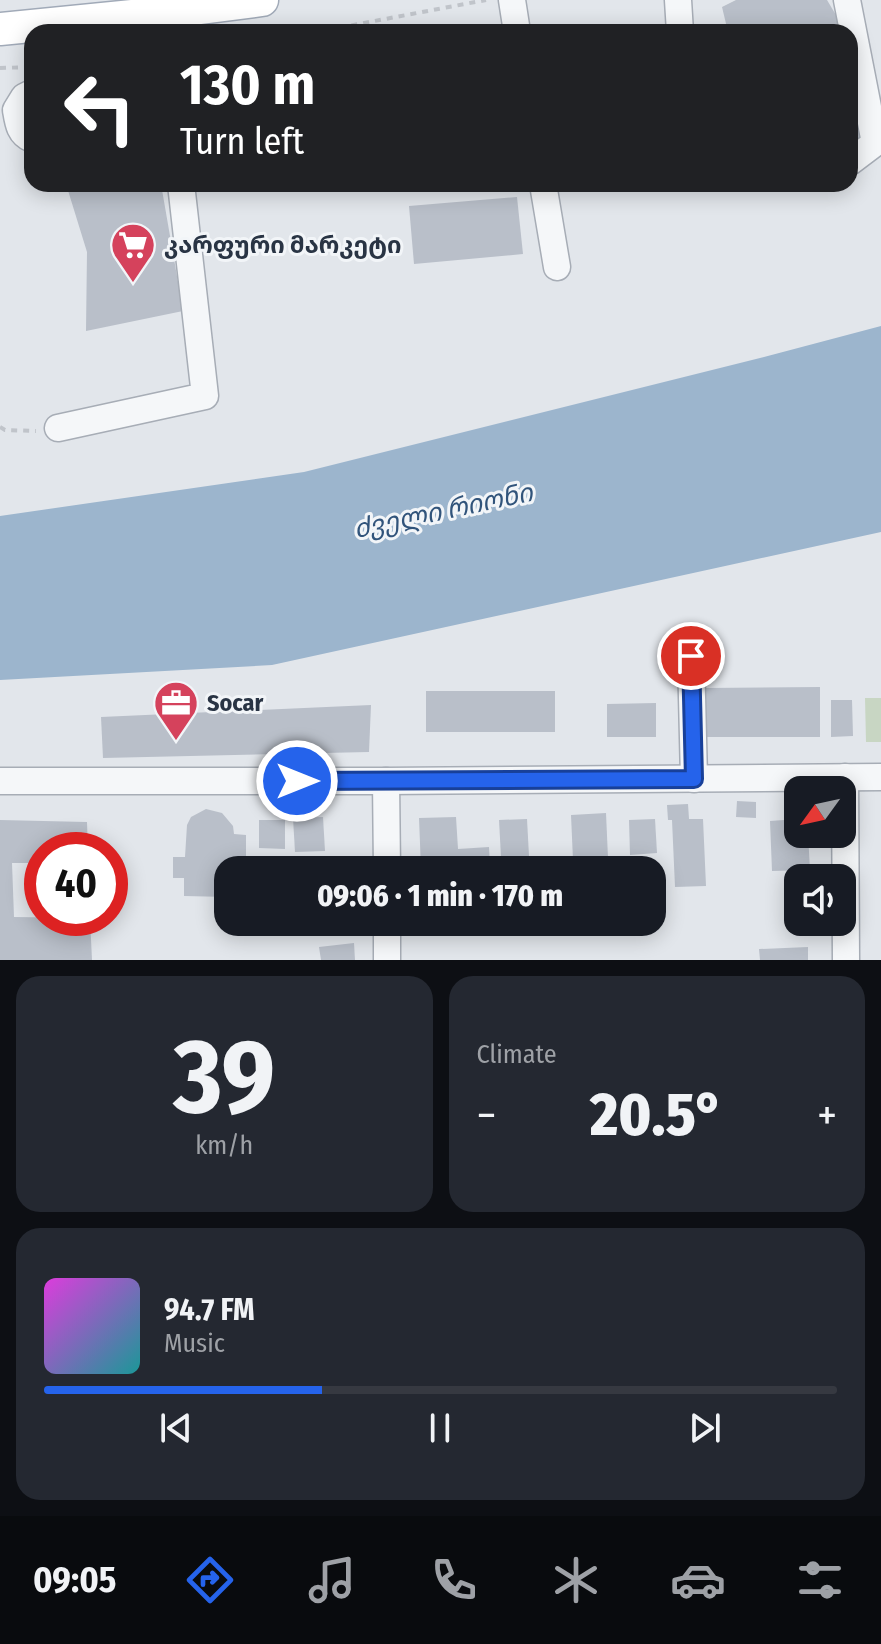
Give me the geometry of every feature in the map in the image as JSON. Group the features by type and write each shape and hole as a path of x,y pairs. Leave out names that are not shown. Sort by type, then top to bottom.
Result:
{"main road":[{"path":"137,24 163,23 262,0"},
{"path":"0,29 24,28"}],"street":[{"path":"512,0 516,24"},
{"path":"678,0 680,24"},
{"path":"847,0 852,24"},
{"path":"858,56 875,143 858,156"},
{"path":"24,97 16,110 18,125 24,133"},
{"path":"58,428 205,396 182,192"},
{"path":"544,192 557,267"},
{"path":"691,656 694,779"},
{"path":"856,777 881,777"},
{"path":"0,781 784,778"},
{"path":"386,781 387,856"},
{"path":"845,848 846,960"},
{"path":"387,936 387,960"}],"path":[{"path":"358,24 486,0"},
{"path":"0,68 24,67"},
{"path":"0,427 26,433 58,428"}],"green space":[{"path":"865,698 881,698 881,742 866,742"}],"water":[{"name":"ძველი რიონი","path":"881,326 881,532 272,665 0,680 0,516 304,472"}],"building":[{"path":"736,0 827,0 841,24 726,24 722,7"},
{"path":"858,110 871,127 858,139"},
{"path":"68,192 162,192 183,311 86,331 87,252"},
{"path":"517,197 523,254 414,264 409,206"},
{"path":"820,687 820,737 705,737 705,688"},
{"path":"426,691 555,691 555,732 426,732"},
{"path":"831,700 852,700 853,736 831,737"},
{"path":"656,703 656,737 607,737 607,704"},
{"path":"371,705 369,752 103,758 101,717"},
{"path":"737,801 756,802 756,818 736,817"},
{"path":"688,804 689,819 703,819 706,886 675,887 672,820 668,820 667,805"},
{"path":"206,809 222,813 233,826 234,834 246,835 246,856 214,856 214,897 184,896 184,878 173,878 173,857 185,857 187,825 191,817"},
{"path":"606,813 608,856 573,856 571,815"},
{"path":"323,817 325,851 295,852 293,818"},
{"path":"456,817 458,849 489,847 489,856 420,856 419,818"},
{"path":"527,819 529,856 501,856 499,820"},
{"path":"655,819 657,853 630,855 629,820"},
{"path":"0,820 87,822 87,832 24,832 24,863 12,863 14,917 24,917 24,936 91,936 92,960 0,960"},
{"path":"259,820 285,820 285,849 259,848"},
{"path":"784,820 784,848 809,848 810,864 784,864 784,871 772,871 770,821"},
{"path":"354,943 355,960 321,960 319,947"},
{"path":"808,947 808,960 760,960 759,949"}],"place":[{"name":"კარფური მარკეტი","path":"133,284"},
{"name":"Socar","path":"176,742"}],"route":[{"path":"297,781 694,779 691,656"}]}
